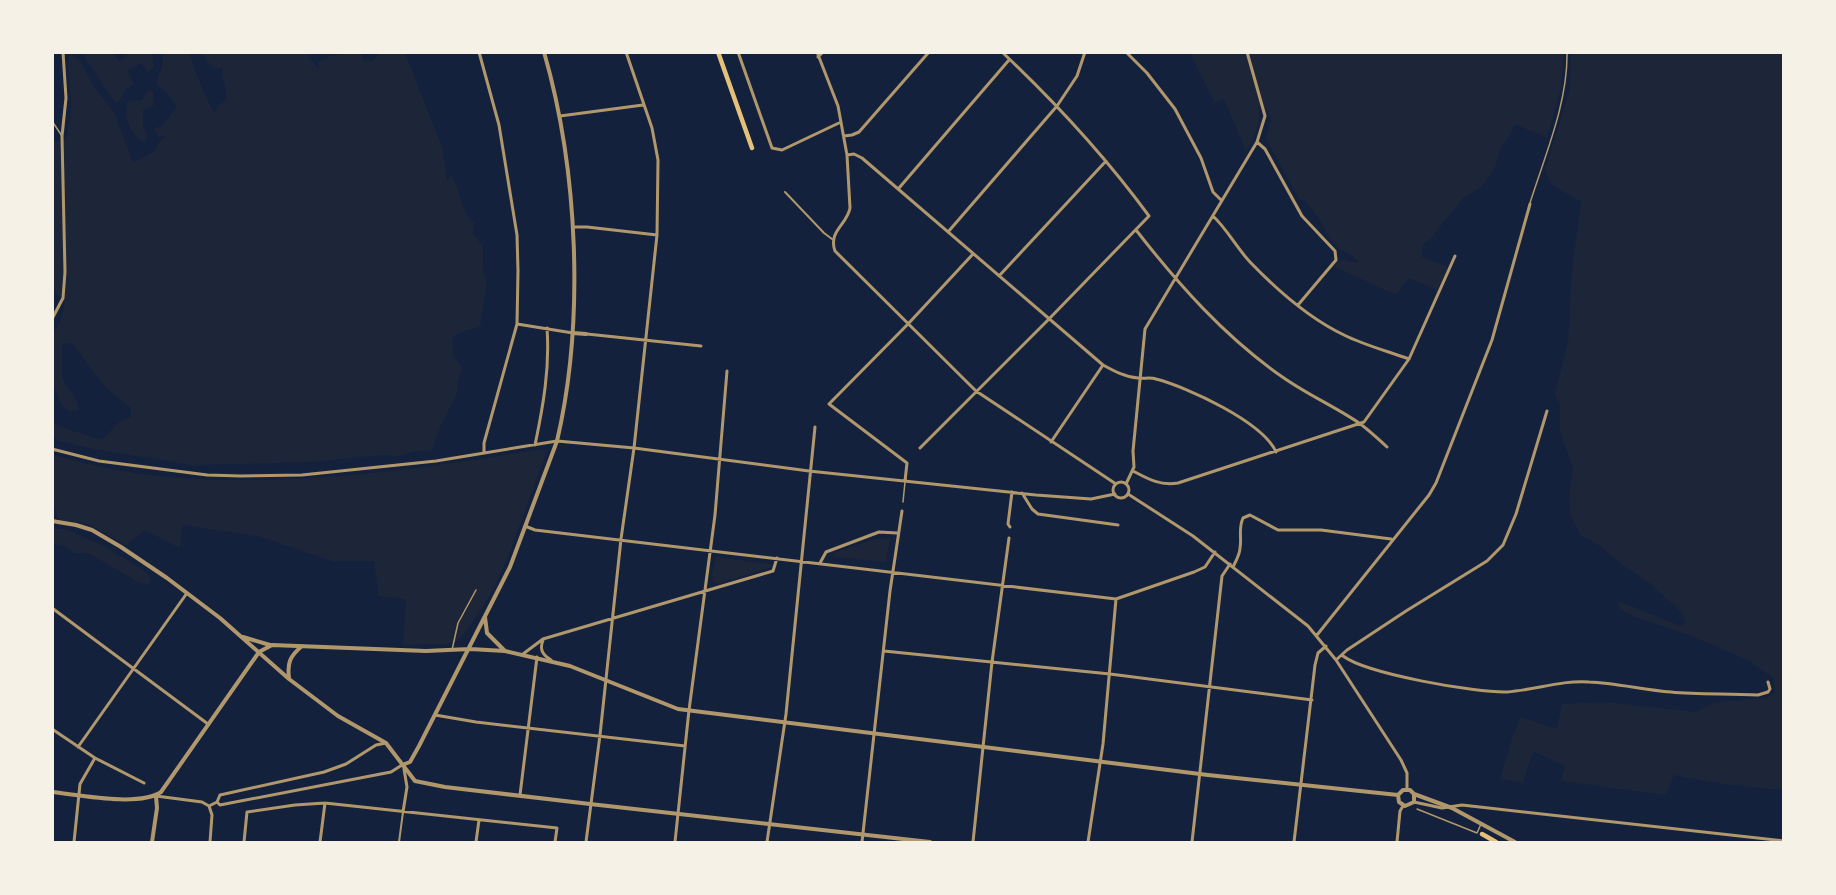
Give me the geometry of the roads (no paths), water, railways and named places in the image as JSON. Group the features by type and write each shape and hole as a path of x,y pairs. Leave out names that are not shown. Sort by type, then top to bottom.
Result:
{"main road":[{"path":"718,52 752,148"},
{"path":"1482,834 1496,843"}],"street":[{"path":"52,319 62,304 64,288 62,136 66,98 63,52"},
{"path":"479,52 499,125 518,235 517,324 484,443 484,453"},
{"path":"217,802 220,805 359,779 391,772 403,766 412,758 470,649 510,567 557,441 573,333 574,228 560,116 544,52"},
{"path":"586,843 621,539 634,448 657,235 658,160 652,128 626,52"},
{"path":"738,52 772,148 782,150 841,122"},
{"path":"823,52 818,55 838,106 847,155 850,208 832,239 833,246 839,255 976,392 1116,484"},
{"path":"844,136 859,132 929,52"},
{"path":"920,448 1149,216 1106,161 1057,106 1002,52"},
{"path":"948,232 1057,106 1077,76 1085,52"},
{"path":"1126,52 1147,73 1175,109 1201,158 1213,192 1221,200"},
{"path":"1126,484 1135,462 1133,451 1145,328 1257,142 1265,116 1247,52"},
{"path":"899,188 1010,60"},
{"path":"560,116 643,105"},
{"path":"1257,142 1265,149 1302,216 1335,251 1336,260 1298,305"},
{"path":"847,155 854,154 862,158 899,188 1103,365 1122,375 1140,379 1152,378 1178,385 1222,407 1265,436 1276,452"},
{"path":"999,276 1106,161"},
{"path":"785,192 832,239"},
{"path":"1317,635 1429,495 1436,483 1492,340 1530,204"},
{"path":"1213,216 1242,254 1275,287 1298,305 1343,335 1409,359"},
{"path":"574,228 587,227 657,235"},
{"path":"1136,230 1174,279 1209,316 1255,357 1307,394 1360,424 1387,447"},
{"path":"905,481 906,463 828,404 909,324 973,254"},
{"path":"1133,471 1157,483 1170,485 1360,424 1370,417 1409,359 1455,256"},
{"path":"517,324 573,333 701,346"},
{"path":"535,445 544,403 547,328"},
{"path":"1051,442 1103,365"},
{"path":"675,843 720,459 727,371"},
{"path":"1336,660 1347,650 1406,611 1487,561 1503,545 1516,514 1547,411"},
{"path":"767,843 785,722 814,427"},
{"path":"52,448 99,461 207,475 240,476 302,475 436,462 557,441 634,448 809,471 1091,500 1115,494 1122,498 1128,494"},
{"path":"1116,484 1122,482 1126,484 1128,494"},
{"path":"1115,494 1116,484"},
{"path":"1010,527 1008,524 1012,492"},
{"path":"1022,493 1038,514 1118,525"},
{"path":"1128,494 1215,552 1317,635 1336,660 1401,760 1407,772 1407,789"},
{"path":"862,843 902,511"},
{"path":"1192,843 1222,576 1231,565 1241,545 1239,531 1243,518 1250,515 1278,530 1321,530 1392,539"},
{"path":"52,521 92,530 109,539 187,593 240,635 289,679 338,716 386,743 415,781 445,787 930,843"},
{"path":"525,526 535,530 1116,599 1205,567 1215,552"},
{"path":"820,563 826,552 879,532 898,533"},
{"path":"973,843 1008,538"},
{"path":"523,654 543,639 773,571 777,558"},
{"path":"78,747 187,593"},
{"path":"1088,843 1110,674 1116,599"},
{"path":"52,608 208,724"},
{"path":"484,617 487,633 505,651"},
{"path":"240,635 272,645 426,651 470,649 505,651 551,660 606,679 678,709 1200,774 1398,795"},
{"path":"543,639 542,652 551,660"},
{"path":"156,796 259,652 272,645"},
{"path":"289,679 287,667 289,660 302,646"},
{"path":"1294,843 1316,657 1326,646"},
{"path":"884,651 1110,674 1312,700"},
{"path":"1343,656 1358,664 1421,680 1494,692 1509,692 1556,683 1589,681 1675,693 1758,695 1768,692 1770,689 1768,682"},
{"path":"520,795 537,657"},
{"path":"435,715 685,746"},
{"path":"52,729 95,758 144,783"},
{"path":"208,806 217,802 220,795 324,772 346,764 376,745 386,743"},
{"path":"74,843 80,784 95,758"},
{"path":"399,843 407,787 403,766"},
{"path":"1407,789 1414,794 1452,808 1515,843"},
{"path":"1403,806 1399,802 1398,795 1402,790 1407,789"},
{"path":"52,792 140,800 156,796 202,802 208,806 212,815 210,843"},
{"path":"1414,794 1414,802"},
{"path":"152,843 157,808 156,796"},
{"path":"1403,806 1414,802 1442,808 1462,806 1784,842"},
{"path":"320,843 325,803"},
{"path":"244,843 247,812 325,803 557,828 555,843"},
{"path":"1397,843 1400,811 1403,806"},
{"path":"476,843 479,820"}],"lane":[{"path":"1530,204 1562,102 1567,52"},
{"path":"52,121 62,136"},
{"path":"903,502 905,481"},
{"path":"452,650 458,623 476,590"},
{"path":"1417,809 1477,833 1481,823"}]}
